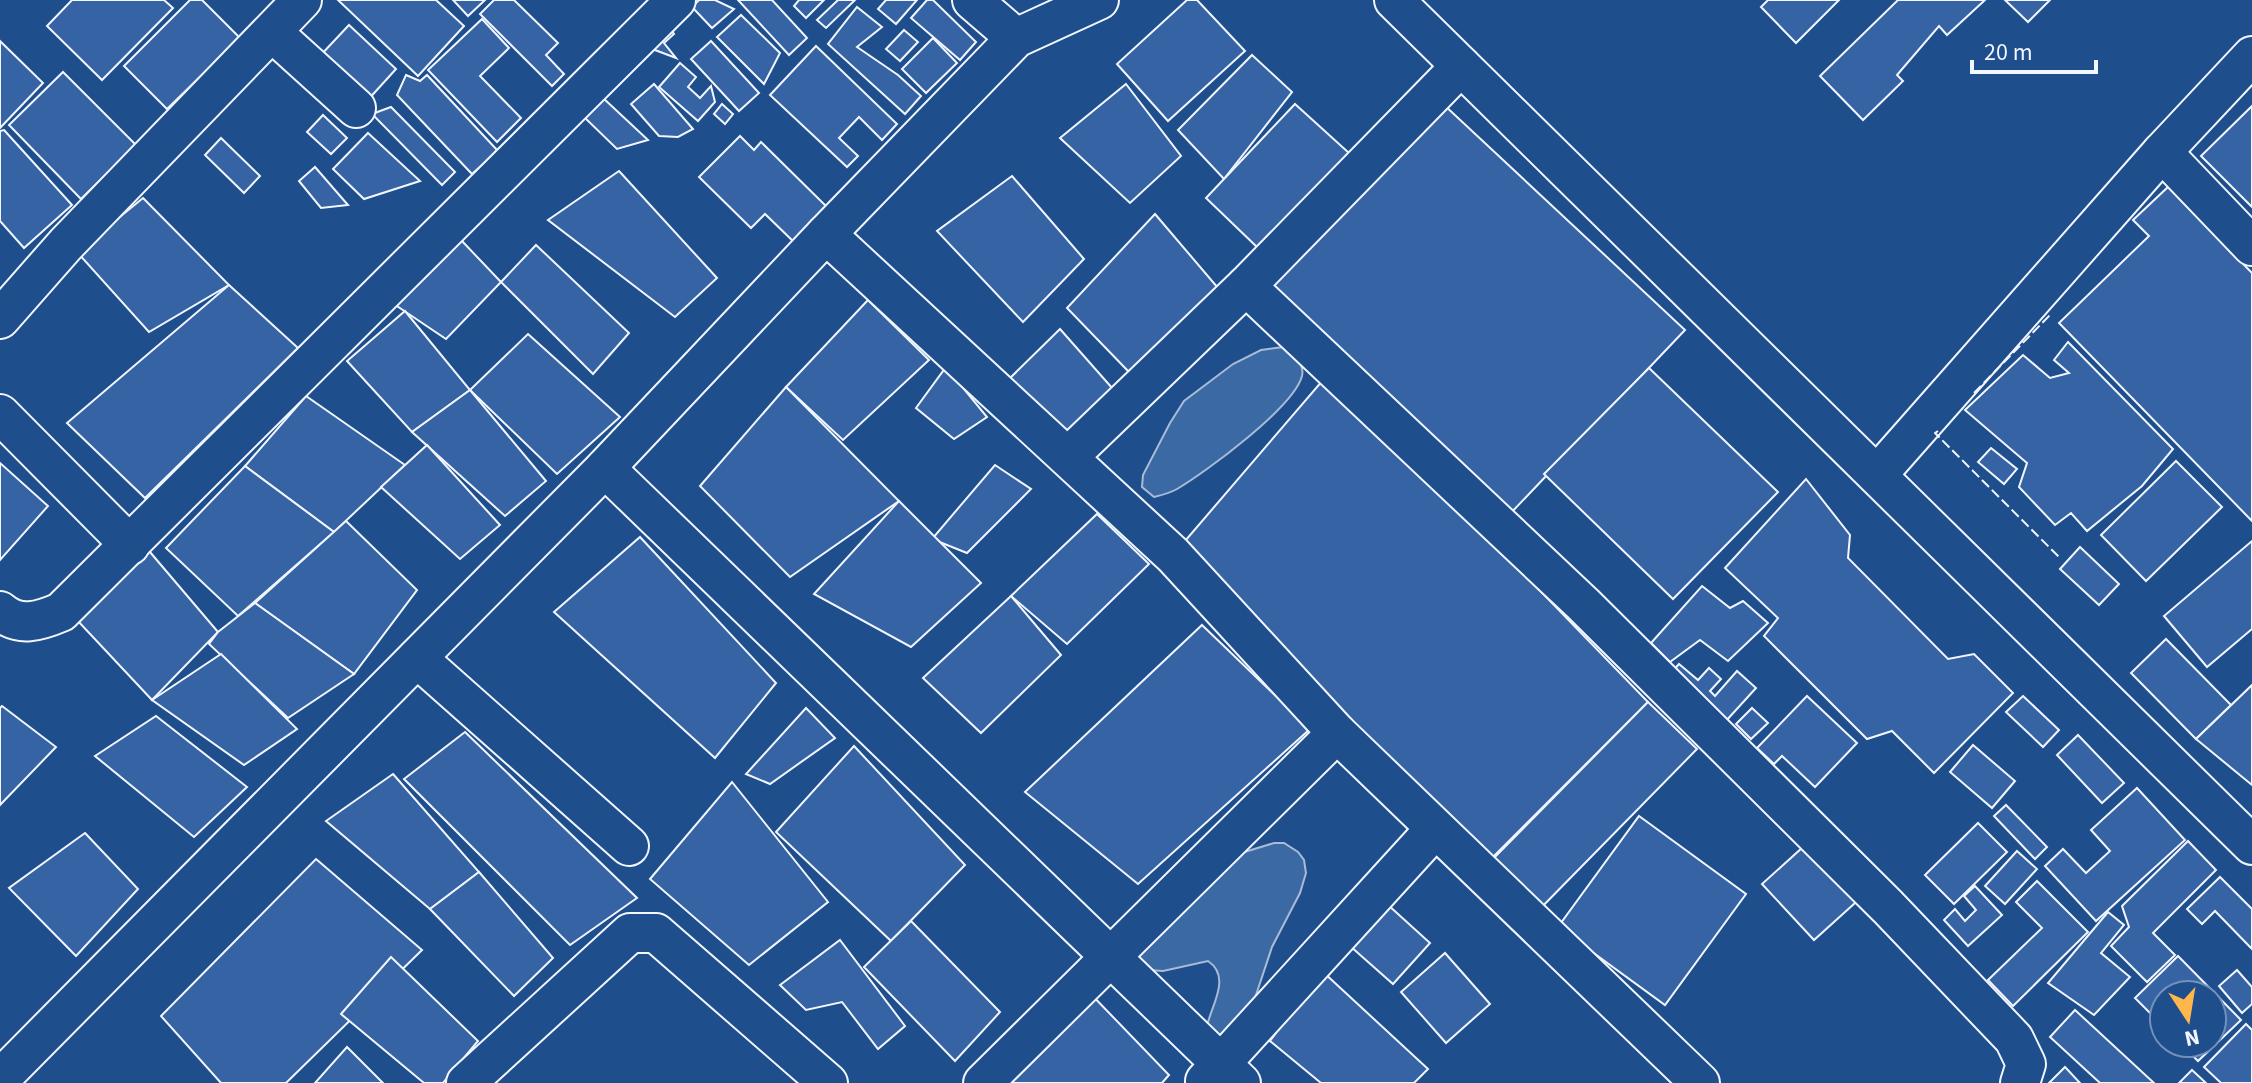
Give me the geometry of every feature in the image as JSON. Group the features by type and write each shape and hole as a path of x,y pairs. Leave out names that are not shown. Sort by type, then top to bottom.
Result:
{"street":[{"path":"0,611 8,618 25,622 39,622 61,612 676,0"},
{"path":"972,0 1016,38"},
{"path":"13,1068 605,468 1016,38 1099,0"},
{"path":"1394,0 2252,845"},
{"path":"0,319 284,11 356,108"},
{"path":"1877,475 2162,152 2252,56"},
{"path":"1068,457 1246,286 1461,66"},
{"path":"2162,152 2252,246"},
{"path":"826,234 1173,555 1337,733 1700,1083"},
{"path":"1246,286 1583,604 1888,907 2014,1039 2026,1064 2020,1083"},
{"path":"0,414 130,545"},
{"path":"605,468 1109,957 1222,1077 1435,829"},
{"path":"417,658 629,846"},
{"path":"983,1083 1337,733"},
{"path":"477,1079 630,933 656,933 828,1083"}],"water":[{"path":"1283,347 1300,363 1302,376 1296,389 1267,421 1208,469 1177,489 1154,497 1142,487 1143,475 1184,401 1233,364 1261,350"},
{"path":"1284,843 1298,852 1304,860 1306,873 1300,893 1272,947 1253,1004 1222,1043 1207,1026 1218,992 1219,975 1215,968 1208,961 1163,971 1134,969 1121,931 1238,854"}],"building":[{"path":"72,0 164,0 173,8 102,80 47,26"},
{"path":"190,0 202,0 240,38 167,109 124,66"},
{"path":"338,0 436,0 464,26 418,76"},
{"path":"453,0 485,0 468,16"},
{"path":"494,0 514,0 558,43 546,55 564,74 552,86 480,14"},
{"path":"699,0 715,0 734,9 712,28 692,7"},
{"path":"738,0 772,0 807,38 789,55"},
{"path":"799,0 824,0 806,18 794,6"},
{"path":"838,0 855,0 826,28 817,20"},
{"path":"886,0 917,0 896,24 878,9"},
{"path":"927,0 933,0 976,42 960,60 911,18"},
{"path":"1187,0 1197,0 1245,51 1168,121 1117,64"},
{"path":"1768,0 1839,0 1796,43 1761,7"},
{"path":"1898,0 1985,0 1947,35 1939,26 1897,75 1903,81 1863,120 1820,76"},
{"path":"2005,0 2050,0 2028,22"},
{"path":"857,7 882,27 857,47 898,75 921,96 905,114 828,44"},
{"path":"741,15 780,53 764,84 717,37"},
{"path":"482,19 509,48 480,76 521,118 497,142 428,70"},
{"path":"666,24 674,34 664,43 676,58 655,50 657,32"},
{"path":"349,25 396,69 366,102 318,58"},
{"path":"904,30 918,42 900,61 886,49"},
{"path":"933,38 957,63 926,93 902,69"},
{"path":"0,41 43,83 0,128"},
{"path":"711,41 759,93 739,111 691,59"},
{"path":"816,46 897,124 882,140 859,117 839,138 858,156 847,167 770,95"},
{"path":"1252,55 1292,92 1224,179 1178,130"},
{"path":"680,63 696,77 688,87 700,98 711,86 715,102 698,121 659,87"},
{"path":"63,72 136,145 81,199 9,125"},
{"path":"406,75 420,81 427,75 498,151 472,174 397,95"},
{"path":"654,84 693,129 678,137 659,136 631,104"},
{"path":"1126,84 1181,156 1130,203 1060,138"},
{"path":"602,97 648,140 617,149 584,117"},
{"path":"1442,103 1685,330 1508,516 1266,288"},
{"path":"722,104 733,114 725,124 714,114"},
{"path":"1295,104 1349,153 1258,248 1206,198"},
{"path":"2252,106 2252,207 2201,156"},
{"path":"391,107 455,172 442,185 372,114"},
{"path":"323,115 347,138 331,154 307,132"},
{"path":"4,130 72,205 24,248 0,221 0,131"},
{"path":"368,133 420,181 364,199 333,169"},
{"path":"740,136 754,150 761,142 830,210 796,244 765,214 751,228 699,177"},
{"path":"221,138 260,176 244,193 205,155"},
{"path":"315,167 348,205 321,208 299,181"},
{"path":"619,171 717,278 675,317 548,220"},
{"path":"1012,176 1084,259 1023,322 937,231"},
{"path":"2168,187 2252,273 2252,521 2059,323 2149,236 2133,220"},
{"path":"143,198 229,285 149,332 77,252"},
{"path":"1155,214 1218,288 1129,372 1067,308"},
{"path":"461,240 501,282 446,339 385,298"},
{"path":"536,245 629,333 593,374 501,282"},
{"path":"229,285 298,348 145,498 67,423"},
{"path":"868,300 929,360 843,440 786,387"},
{"path":"405,311 470,390 412,432 347,361"},
{"path":"1060,329 1113,389 1066,438 1004,384"},
{"path":"528,334 620,417 557,474 470,390"},
{"path":"2068,342 2173,449 2142,486 2087,531 2071,513 2055,525 2019,487 2027,463 1965,410 2023,355 2050,378 2069,373 2054,360"},
{"path":"946,367 987,417 954,439 916,408"},
{"path":"1649,368 1778,492 1673,599 1544,474"},
{"path":"1329,373 1648,702 1481,869 1173,555"},
{"path":"786,387 899,501 790,577 700,486"},
{"path":"470,390 546,481 505,516 412,432"},
{"path":"306,396 405,465 334,532 245,466"},
{"path":"427,445 500,525 460,559 381,487"},
{"path":"1991,448 2017,469 2004,484 1978,462"},
{"path":"2176,461 2222,507 2146,581 2101,535"},
{"path":"0,463 48,506 0,560"},
{"path":"995,465 1031,489 967,553 932,539"},
{"path":"245,466 334,532 238,616 166,548"},
{"path":"1806,479 1850,535 1848,558 1948,659 1974,654 2013,693 1934,773 1892,731 1867,739 1764,636 1778,618 1725,568"},
{"path":"899,501 981,583 911,647 814,594"},
{"path":"1097,514 1149,564 1067,644 1011,596"},
{"path":"346,521 417,590 354,674 255,603"},
{"path":"640,537 776,683 715,758 554,612"},
{"path":"2252,541 2252,629 2207,667 2164,616"},
{"path":"144,545 218,632 152,700 76,619"},
{"path":"2080,547 2119,584 2099,605 2060,569"},
{"path":"1702,586 1730,608 1743,601 1768,623 1728,661 1700,640 1670,662 1651,643"},
{"path":"1011,596 1061,655 981,733 923,678"},
{"path":"255,603 354,674 288,718 209,644 218,632"},
{"path":"1202,625 1310,729 1138,884 1025,792"},
{"path":"2166,639 2231,705 2196,739 2131,673"},
{"path":"221,654 297,729 244,765 152,700"},
{"path":"1679,664 1698,680 1709,668 1721,679 1710,691 1715,696 1737,671 1756,688 1725,722 1671,673"},
{"path":"2252,685 2252,785 2196,739"},
{"path":"1807,696 1857,743 1815,787 1782,756 1774,764 1757,748"},
{"path":"2023,696 2059,730 2043,747 2006,712"},
{"path":"1648,702 1697,749 1531,918 1482,870"},
{"path":"2,706 56,747 0,805 0,708"},
{"path":"806,708 835,738 770,784 746,774"},
{"path":"1752,708 1768,723 1751,739 1736,724"},
{"path":"156,716 247,787 194,837 95,756"},
{"path":"465,732 637,898 570,945 404,779"},
{"path":"2078,735 2124,783 2102,803 2057,755"},
{"path":"1973,745 2015,781 1992,808 1950,772"},
{"path":"854,746 965,865 891,941 776,832"},
{"path":"393,774 479,872 430,909 326,821"},
{"path":"732,782 828,902 749,965 650,879"},
{"path":"2137,788 2185,840 2096,921 2045,866 2063,849 2086,873 2110,851 2091,830"},
{"path":"2006,805 2047,847 2035,859 1994,816"},
{"path":"1639,816 1746,894 1665,1005 1558,927"},
{"path":"1978,823 2007,852 1954,904 1925,875"},
{"path":"85,833 138,889 76,956 9,888"},
{"path":"1813,838 1865,894 1814,940 1762,884"},
{"path":"2188,841 2216,870 2153,933 2175,955 2147,982 2111,946 2129,927 2122,906"},
{"path":"2017,851 2037,869 2005,904 1985,886"},
{"path":"316,859 422,950 286,1083 221,1083 161,1016"},
{"path":"479,872 553,958 514,996 430,909"},
{"path":"2220,877 2252,909 2252,949 2215,911 2202,924 2187,909"},
{"path":"2037,881 2088,932 2013,1006 1988,980 2042,928 2016,902"},
{"path":"1975,886 2002,915 1968,946 1944,920 1955,909 1965,921 1976,910 1964,896"},
{"path":"1387,904 1430,943 1393,984 1350,946"},
{"path":"2108,912 2124,925 2101,953 2130,977 2094,1015 2048,983"},
{"path":"911,921 1000,1012 955,1061 864,967"},
{"path":"840,940 905,1026 878,1049 842,1002 806,1010 780,985"},
{"path":"1445,953 1490,1004 1446,1043 1401,992"},
{"path":"2178,956 2201,979 2154,979"},
{"path":"391,957 478,1041 443,1083 424,1083 341,1014"},
{"path":"2237,970 2252,987 2252,1004 2242,1013 2228,997 2227,979"},
{"path":"1322,971 1428,1069 1414,1083 1321,1083 1270,1041"},
{"path":"2148,985 2148,1011 2135,998"},
{"path":"1086,989 1169,1075 1162,1083 998,1083"},
{"path":"2228,1007 2241,1020 2228,1032"},
{"path":"2075,1010 2154,1083 2100,1083 2050,1037"},
{"path":"2246,1024 2252,1030 2252,1083 2221,1083 2204,1067 2212,1059 2228,1059 2228,1042"},
{"path":"347,1047 383,1083 315,1083"},
{"path":"2065,1067 2080,1083 2049,1083"},
{"path":"2192,1070 2206,1083 2179,1083"}],"fence":[{"path":"1974,393 2050,315"},
{"path":"1938,431 1935,433 2060,558"}]}
